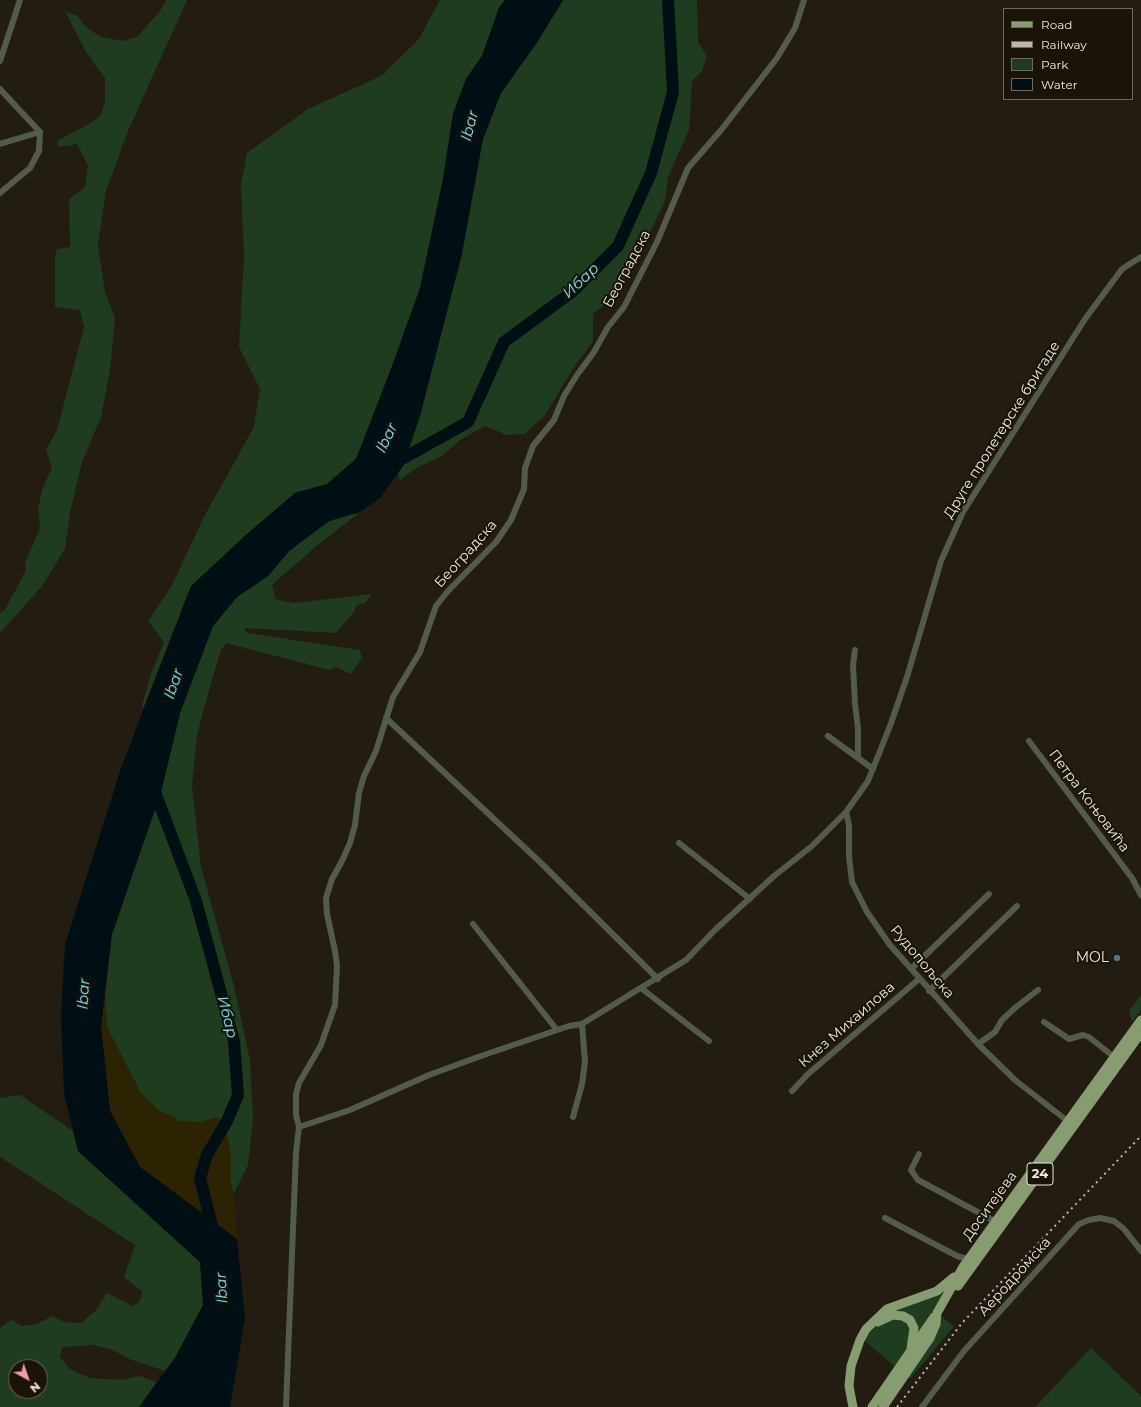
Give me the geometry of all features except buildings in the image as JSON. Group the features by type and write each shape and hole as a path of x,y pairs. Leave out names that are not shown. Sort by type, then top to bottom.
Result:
{"main road":[{"name":"Доситејева","path":"1071,1124 1114,1057 1141,1020"},
{"name":"Доситејева","path":"872,1407 970,1263 1071,1124 1141,1033"},
{"name":"Доситејева","path":"937,1313 970,1263"},
{"path":"853,1407 849,1378 854,1355 866,1330 887,1309 937,1291 970,1263"},
{"path":"883,1407 930,1338 936,1324 937,1313"},
{"path":"854,1355 868,1330 876,1323 892,1315 903,1316 912,1322 913,1334 910,1353"}],"street":[{"path":"0,61 20,0"},
{"name":"Београдска","path":"286,1407 296,1153 299,1127 296,1115 296,1094 299,1083 321,1045 335,1005 337,966 336,951 327,914 326,898 332,879 350,843 355,825 359,793 364,776 376,751 386,718 401,681 420,652 436,606 448,591 496,542 511,520 524,489 525,468 533,446 554,420 564,396 577,375 594,352 608,327 624,307 657,242 688,168 722,129 777,58 795,28 804,0"},
{"path":"0,89 40,132 39,151 30,168 0,193"},
{"path":"0,144 40,132"},
{"name":"Друге пролетерске бригаде","path":"846,812 864,788 872,769 907,677 941,561 963,512 1085,319 1122,269 1141,257"},
{"path":"855,650 853,665 858,728 858,758"},
{"path":"386,718 540,862 658,979"},
{"path":"828,736 872,769"},
{"name":"Петра Коњовића","path":"1029,741 1132,878 1141,895"},
{"path":"299,1127 350,1110 442,1070 557,1030 582,1024 658,979 686,960 715,930 774,876 812,846 846,812"},
{"name":"Рудопољска","path":"846,812 849,824 849,856 852,882 867,912 890,944 911,970 978,1044 1015,1080 1071,1124"},
{"path":"679,843 750,899"},
{"path":"911,970 989,894"},
{"path":"930,991 1017,906"},
{"path":"473,924 557,1030"},
{"name":"Кнез Михаилова","path":"792,1092 808,1074 919,979"},
{"path":"641,988 709,1041"},
{"path":"978,1044 995,1032 1002,1020 1038,990"},
{"path":"1044,1022 1069,1039 1083,1035 1089,1037 1114,1057"},
{"path":"572,1117 582,1084 585,1062 582,1024"},
{"path":"919,1154 911,1170 918,1180 999,1224"},
{"path":"885,1218 970,1263"},
{"name":"Аеродромска","path":"922,1407 964,1351 1079,1224 1100,1218 1114,1221 1124,1228 1141,1251"}],"green space":[{"path":"166,0 187,0 128,131 106,191 98,244 105,293 115,317 110,371 101,417 82,462 70,513 65,549 42,586 0,633 0,613 5,610 26,570 25,563 40,528 38,508 43,487 52,468 46,450 57,430 84,327 80,310 55,307 55,256 57,249 70,247 69,199 85,187 88,166 77,144 59,147 57,141 89,124 100,116 105,103 105,78 86,52 65,11 77,16 86,27 101,37 123,41 137,37 160,11"},
{"path":"440,0 505,0 499,8 482,56 466,79 453,114 443,179 420,288 373,419 356,459 327,484 295,493 246,535 191,586 143,709 142,705 152,671 164,642 148,621 171,587 204,517 254,427 260,389 239,347 244,257 241,184 247,153 308,109 381,76 419,39"},
{"path":"563,0 697,0 698,42 707,56 702,71 692,81 689,130 668,177 665,201 630,273 604,305 593,314 593,341 574,367 545,415 525,434 507,435 485,426 460,440 442,456 418,467 400,480 398,474 403,466 420,416 483,139 501,93 536,44"},
{"path":"360,512 314,548 272,585 275,599 294,603 372,594 365,603 357,605 353,613 336,633 244,628 247,633 360,650 362,658 351,674 336,667 329,670 226,643 221,650 197,735 192,785 201,867 234,986 250,1060 253,1119 248,1165 234,1193 231,1186 231,1154 228,1141 198,1123 180,1121 157,1109 140,1092 107,1027 105,992 112,934 161,792 180,713 213,626 237,597 268,576 289,551 329,521"},
{"path":"1141,995 1141,1010 1132,1022 1129,1010"},
{"path":"20,1095 73,1131 78,1151 200,1262 203,1305 175,1358 165,1371 129,1359 113,1350 93,1345 62,1347 60,1357 70,1369 90,1378 123,1380 139,1376 157,1382 139,1407 0,1407 0,1328 11,1320 22,1326 36,1324 53,1316 63,1322 81,1323 96,1310 107,1293 133,1306 139,1302 143,1292 124,1277 135,1245 0,1157 0,1098"},
{"path":"952,1279 937,1313 954,1326 910,1379 862,1339 878,1317 927,1295"},
{"path":"1091,1348 1141,1396 1141,1407 1035,1407"}],"sand":[{"path":"105,992 107,1027 140,1092 157,1109 180,1121 199,1122 217,1117 225,1126 231,1154 231,1186 234,1193 237,1239 140,1167 110,1111 101,1023"}],"water":[{"name":"Ibar","path":"505,0 563,0 536,44 501,93 483,139 462,254 420,416 403,466 380,498 360,512 329,521 289,551 268,576 237,597 213,626 180,713 161,792 112,934 101,1027 110,1111 140,1167 237,1239 245,1318 230,1407 139,1407 175,1358 203,1305 200,1262 78,1151 64,1093 61,1016 65,945 121,768 191,586 246,535 295,493 327,484 356,459 394,361 420,288 443,179 453,114 466,79 482,56 499,8"}],"waterway":[{"name":"Ибар","path":"393,464 468,422 504,342 572,292 618,246 651,173 673,92 668,0"},
{"name":"Ибар","path":"152,784 196,901 234,1041 238,1095 227,1121 207,1155 200,1178 214,1234"}],"railway":[{"path":"897,1407 962,1323 1141,1136"}],"place":[{"name":"MOL","path":"1117,958"}]}
